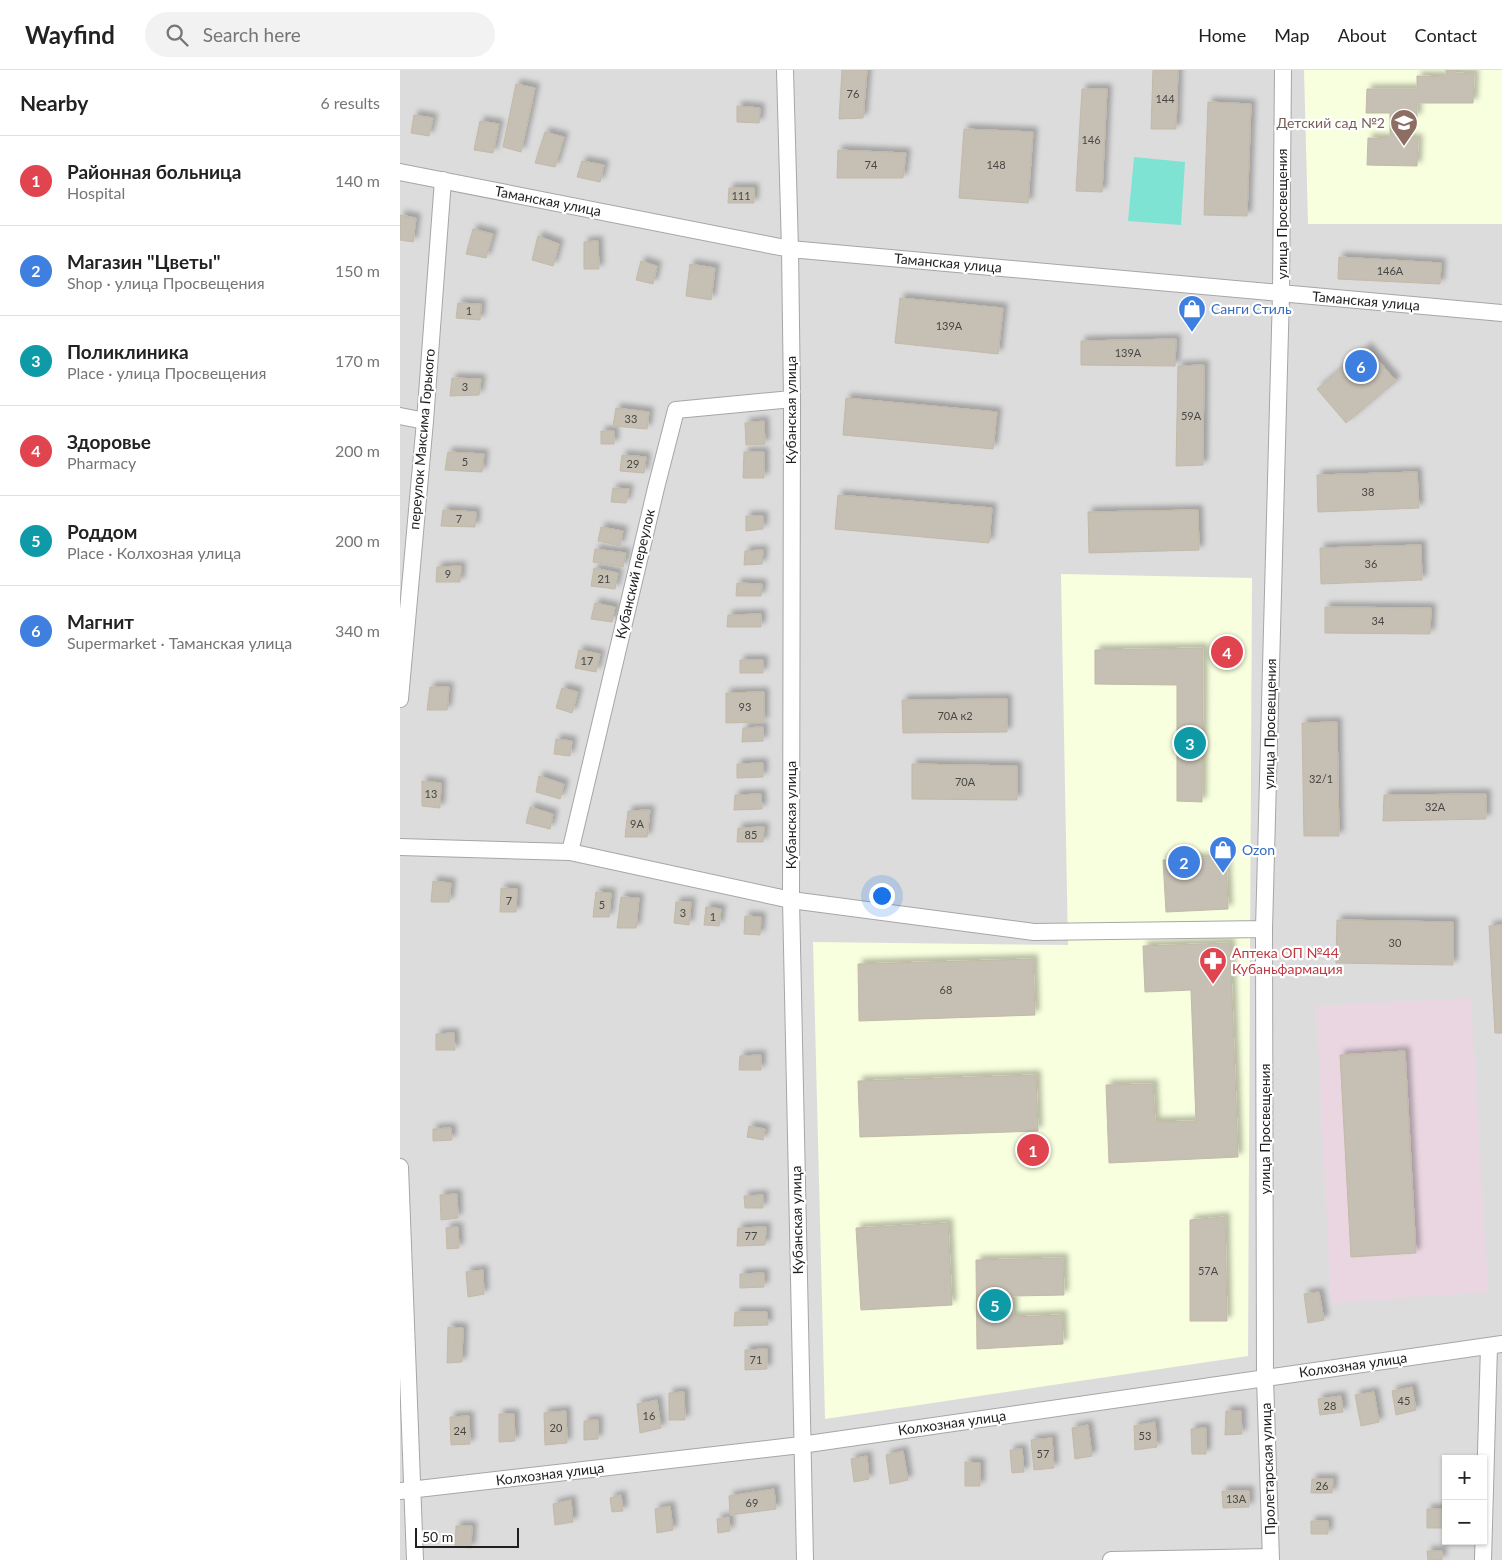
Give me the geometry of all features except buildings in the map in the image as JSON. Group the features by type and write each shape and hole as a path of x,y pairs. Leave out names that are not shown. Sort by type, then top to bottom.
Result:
{"street":[{"name":"Кубанская улица","path":"785,70 792,399 791,900 801,1445 805,1560"},
{"name":"улица Просвещения","path":"1266,1378 1264,929 1281,293 1283,70"},
{"name":"Таманская улица","path":"400,172 790,249 1502,313"},
{"name":"переулок Максима Горького","path":"400,698 403,624 425,421 443,180"},
{"name":"Кубанский переулок","path":"570,852 676,410 792,399"},
{"path":"400,416 425,421"},
{"path":"400,847 570,852 791,900 1034,932 1264,929"},
{"path":"400,1167 407,1491 415,1560"},
{"path":"1483,1560 1496,1345"},
{"name":"Колхозная улица","path":"407,1491 801,1445 1496,1345"},
{"name":"Пролетарская улица","path":"1266,1378 1271,1558"},
{"path":"1111,1560 1271,1558"}],"shaded area":[{"path":"400,70 1502,70 1502,1560 400,1560"},
{"name":"Детский сад №2","path":"1304,70 1502,70 1502,224 1308,224"},
{"path":"1134,157 1185,162 1181,225 1128,221"},
{"path":"1061,574 1252,578 1248,1356 825,1419 813,942 1068,945"},
{"path":"1471,998 1488,1292 1331,1303 1316,1006"}],"place":[{"name":"Детский сад №2","path":"1404,147"},
{"name":"Санги Стиль","path":"1192,333"},
{"name":"Магнит","path":"1361,366"},
{"name":"Здоровье","path":"1227,652"},
{"name":"Поликлиника","path":"1190,743"},
{"name":"Магазин \"Цветы\"","path":"1184,862"},
{"name":"Ozon","path":"1223,874"},
{"name":"Аптека ОП №44 Кубаньфармация","path":"1213,985"},
{"name":"Районная больница","path":"1033,1150"},
{"name":"Роддом","path":"995,1305"}]}
